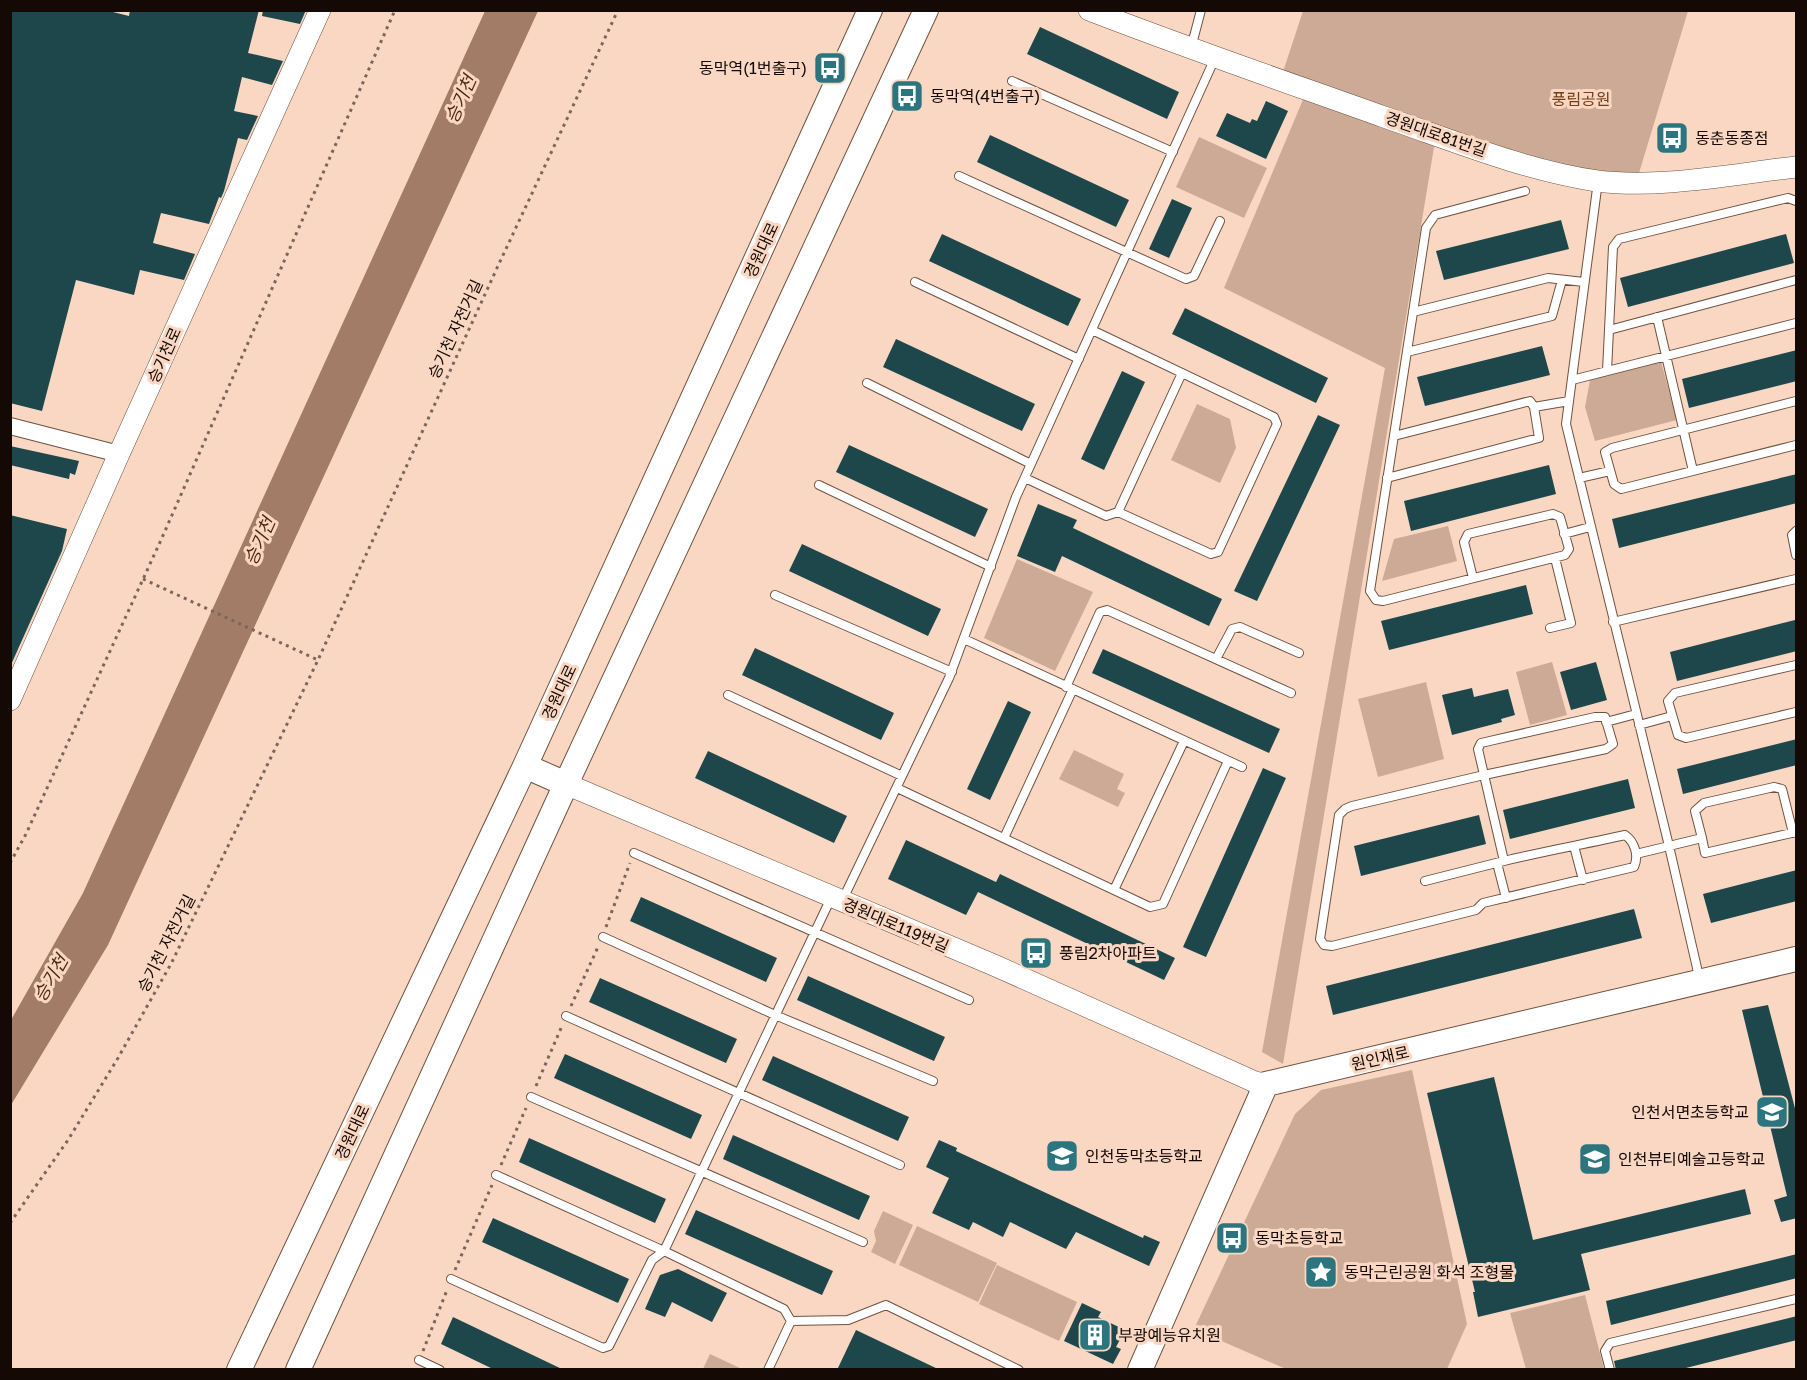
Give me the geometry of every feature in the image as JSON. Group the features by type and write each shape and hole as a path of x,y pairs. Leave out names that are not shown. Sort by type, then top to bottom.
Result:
{"main road":[{"name":"경원대로","path":"239,1370 525,766 870,10"},
{"path":"298,1370 566,784 926,10"},
{"name":"경원대로119번길","path":"525,766 566,784"},
{"name":"원인재로","path":"1266,1084 1797,959"},
{"path":"1140,1370 1266,1084"}],"street":[{"name":"승기천로","path":"10,700 320,10"},
{"name":"경원대로81번길","path":"1089,10 1191,50 1475,148 1540,168 1598,181 1636,183 1688,180 1797,167"},
{"path":"10,426 119,454"},
{"name":"경원대로119번길","path":"566,784 996,966 1255,1082 1266,1084"}],"lane":[{"path":"1191,50 1202,10"},
{"path":"451,1280 603,1348 609,1346 652,1260 664,1251 814,933 836,900 897,788 952,672 1025,478 1215,58"},
{"path":"1012,81 1173,152"},
{"path":"958,176 1186,279 1194,276 1220,221"},
{"path":"1598,181 1566,424 1700,982"},
{"path":"1473,578 1464,542 1468,534 1553,514 1560,517 1569,549 1565,555 1383,601 1376,600 1370,591 1426,228 1435,215 1525,191"},
{"path":"1607,371 1613,247 1619,239 1788,198 1797,201"},
{"path":"1413,312 1548,278 1584,282"},
{"path":"1609,330 1797,279"},
{"path":"1407,352 1552,316 1563,280"},
{"path":"915,282 1079,360"},
{"path":"1657,317 1693,471"},
{"path":"1572,380 1797,324"},
{"path":"1025,478 1106,516 1118,512 1211,554 1218,552 1277,424 1274,417 1092,330"},
{"path":"1118,512 1182,373"},
{"path":"867,383 1031,464"},
{"path":"1387,478 1539,438 1534,407 1530,401 1394,436"},
{"path":"1534,407 1569,401"},
{"path":"1797,401 1612,448 1605,452 1614,484 1621,489 1797,445"},
{"path":"1579,478 1610,471"},
{"path":"819,485 991,567"},
{"path":"1564,534 1590,527"},
{"path":"1797,531 1792,535 1797,555"},
{"path":"1550,628 1571,623 1555,558"},
{"path":"1613,622 1797,579"},
{"path":"775,595 952,672"},
{"path":"1004,838 1070,688 1100,612 1107,610 1291,693"},
{"path":"1216,659 1232,629 1240,627 1299,653"},
{"path":"964,639 1242,767"},
{"path":"1797,664 1675,693 1668,701 1678,735 1686,738 1797,712"},
{"path":"728,695 902,776"},
{"path":"1606,722 1636,714"},
{"path":"1639,725 1672,716"},
{"path":"1425,881 1501,862 1562,847 1625,835 1632,840 1636,854 1637,860 1634,867 1583,880 1506,898 1482,903 1476,910 1332,946 1324,945 1320,939 1339,815 1345,809 1484,775 1606,748 1613,744 1605,717 1595,717 1481,743 1478,749 1484,775 1501,862 1506,898"},
{"path":"1114,890 1184,741"},
{"path":"897,788 1150,907 1163,904 1228,761"},
{"path":"1774,787 1782,789 1795,832 1705,853 1702,838 1695,811 1704,804 1774,787"},
{"path":"1636,854 1702,838"},
{"path":"1574,846 1583,880"},
{"path":"634,853 969,1000"},
{"path":"603,937 775,1015 933,1081"},
{"path":"566,1016 900,1165"},
{"path":"531,1097 863,1242"},
{"path":"496,1175 664,1251 784,1309 791,1321"},
{"path":"1610,1370 1605,1351 1610,1343 1797,1299"},
{"path":"791,1321 848,1320 886,1305 1019,1370"},
{"path":"768,1370 791,1321"},
{"path":"419,1360 440,1370"}],"path":[{"path":"10,863 26,834 143,579 395,10"},
{"name":"승기천 자전거길","path":"10,1224 87,1109 172,962 318,660 497,267 618,10"},
{"path":"143,579 318,660"},
{"path":"419,1360 496,1175 603,937 634,853"}],"green space":[{"name":"풍림공원","path":"1303,11 1688,11 1636,183 1436,135 1283,1064 1262,1052 1385,368 1224,288 1307,90 1280,81"},
{"path":"1199,137 1267,168 1244,218 1176,187"},
{"path":"1660,358 1677,420 1595,441 1585,407 1591,375"},
{"path":"1197,404 1230,419 1236,448 1220,483 1171,460"},
{"path":"1448,526 1457,561 1382,581 1394,539"},
{"path":"1017,559 1093,592 1055,671 984,638"},
{"path":"1552,662 1567,715 1530,725 1516,672"},
{"path":"1426,682 1444,759 1378,777 1358,699"},
{"path":"1074,750 1124,774 1117,789 1125,793 1118,807 1059,779"},
{"path":"1412,1070 1467,1324 1447,1369 1286,1369 1194,1329 1295,1114 1321,1090"},
{"path":"883,1211 913,1225 895,1264 871,1252 876,1241 874,1231"},
{"path":"917,1226 997,1263 978,1302 899,1265"},
{"path":"997,1265 1077,1302 1059,1341 979,1304"},
{"path":"1585,1295 1604,1369 1526,1369 1510,1313"},
{"path":"710,1354 742,1369 703,1369"}],"water":[{"name":"승기천","path":"485,11 538,11 108,945 11,1105 11,1020 83,893"}],"building":[{"path":"10,10 105,10 129,16 130,10 259,10 248,53 283,61 272,85 242,77 234,111 258,116 247,140 238,138 224,191 221,198 219,197 209,224 161,213 153,243 195,254 184,280 140,270 134,295 76,280 42,411 10,403"},
{"path":"263,10 306,10 300,24 262,16"},
{"path":"1040,27 1179,92 1167,119 1027,54"},
{"path":"1266,101 1288,111 1266,159 1216,136 1227,113 1250,123 1252,119 1257,121"},
{"path":"990,135 1129,200 1116,227 977,162"},
{"path":"1172,199 1192,208 1169,258 1149,249"},
{"path":"1561,220 1569,249 1444,280 1436,251"},
{"path":"942,234 1081,299 1068,326 929,261"},
{"path":"1786,234 1794,263 1628,307 1620,278"},
{"path":"1185,308 1328,378 1316,403 1172,334"},
{"path":"896,339 1035,404 1022,431 883,367"},
{"path":"1542,346 1550,375 1425,406 1417,377"},
{"path":"1797,350 1797,381 1689,408 1682,379"},
{"path":"1122,371 1145,382 1104,470 1081,459"},
{"path":"1318,415 1340,425 1257,601 1234,591"},
{"path":"849,445 988,509 975,537 836,472"},
{"path":"10,446 79,461 75,475 70,473 69,479 10,465"},
{"path":"1549,465 1556,494 1411,531 1404,501"},
{"path":"1797,474 1797,503 1619,548 1612,519"},
{"path":"1038,504 1077,520 1073,528 1222,599 1209,626 1062,556 1055,572 1017,556"},
{"path":"10,515 67,529 62,551 10,667"},
{"path":"802,544 941,609 928,636 789,571"},
{"path":"1526,585 1533,614 1389,650 1381,621"},
{"path":"1795,620 1797,651 1677,681 1670,652"},
{"path":"755,648 894,713 881,740 742,675"},
{"path":"1103,649 1280,729 1269,753 1092,673"},
{"path":"1596,662 1607,700 1571,710 1560,672"},
{"path":"1472,688 1474,697 1508,689 1515,715 1501,719 1502,722 1452,735 1442,695"},
{"path":"1008,701 1031,712 990,800 967,789"},
{"path":"1797,739 1797,765 1683,794 1677,769"},
{"path":"708,751 847,816 834,843 695,778"},
{"path":"1263,768 1286,778 1206,957 1183,947"},
{"path":"1628,779 1635,808 1510,839 1503,810"},
{"path":"1479,815 1486,844 1361,876 1354,846"},
{"path":"906,840 996,882 1000,874 1175,958 1164,980 978,892 966,915 888,879"},
{"path":"1797,870 1797,901 1711,923 1703,894"},
{"path":"641,897 777,958 766,982 630,921"},
{"path":"1634,909 1642,938 1333,1015 1326,986"},
{"path":"808,976 945,1037 934,1061 797,1000"},
{"path":"600,978 737,1039 726,1063 589,1002"},
{"path":"1768,1005 1797,1116 1797,1218 1781,1222 1774,1200 1787,1196 1742,1010"},
{"path":"565,1054 702,1115 691,1139 554,1078"},
{"path":"773,1056 909,1117 898,1141 762,1080"},
{"path":"1494,1077 1533,1240 1745,1189 1751,1214 1581,1254 1590,1290 1478,1317 1473,1292 1475,1292 1427,1093"},
{"path":"733,1135 870,1196 859,1220 723,1159"},
{"path":"529,1138 666,1199 655,1223 519,1162"},
{"path":"939,1140 957,1148 956,1151 1143,1238 1144,1235 1160,1242 1149,1266 1076,1232 1066,1249 1010,1222 1003,1237 973,1222 969,1230 932,1213 949,1178 926,1167"},
{"path":"696,1210 833,1271 822,1295 685,1234"},
{"path":"493,1218 629,1279 618,1303 482,1242"},
{"path":"1797,1254 1797,1278 1611,1325 1606,1301"},
{"path":"678,1269 727,1293 712,1322 672,1302 665,1317 645,1309 660,1275"},
{"name":"부광예능유치원","path":"1082,1303 1101,1312 1098,1317 1125,1330 1116,1347 1121,1349 1113,1364 1064,1341"},
{"path":"1797,1316 1797,1340 1678,1370 1616,1370 1614,1361"},
{"path":"453,1317 564,1370 495,1370 441,1344"},
{"path":"856,1330 940,1370 837,1370"}],"place":[{"name":"동막역(1번출구)","path":"830,68"},
{"name":"동막역(4번출구)","path":"907,96"},
{"name":"동춘동종점","path":"1672,138"},
{"name":"풍림2차아파트","path":"1036,953"},
{"name":"인천서면초등학교","path":"1772,1112"},
{"name":"인천동막초등학교","path":"1062,1156"},
{"name":"인천뷰티예술고등학교","path":"1595,1159"},
{"name":"동막초등학교","path":"1232,1238"},
{"name":"동막근린공원 화석 조형물","path":"1321,1272"},
{"name":"부광예능유치원","path":"1095,1335"}]}
